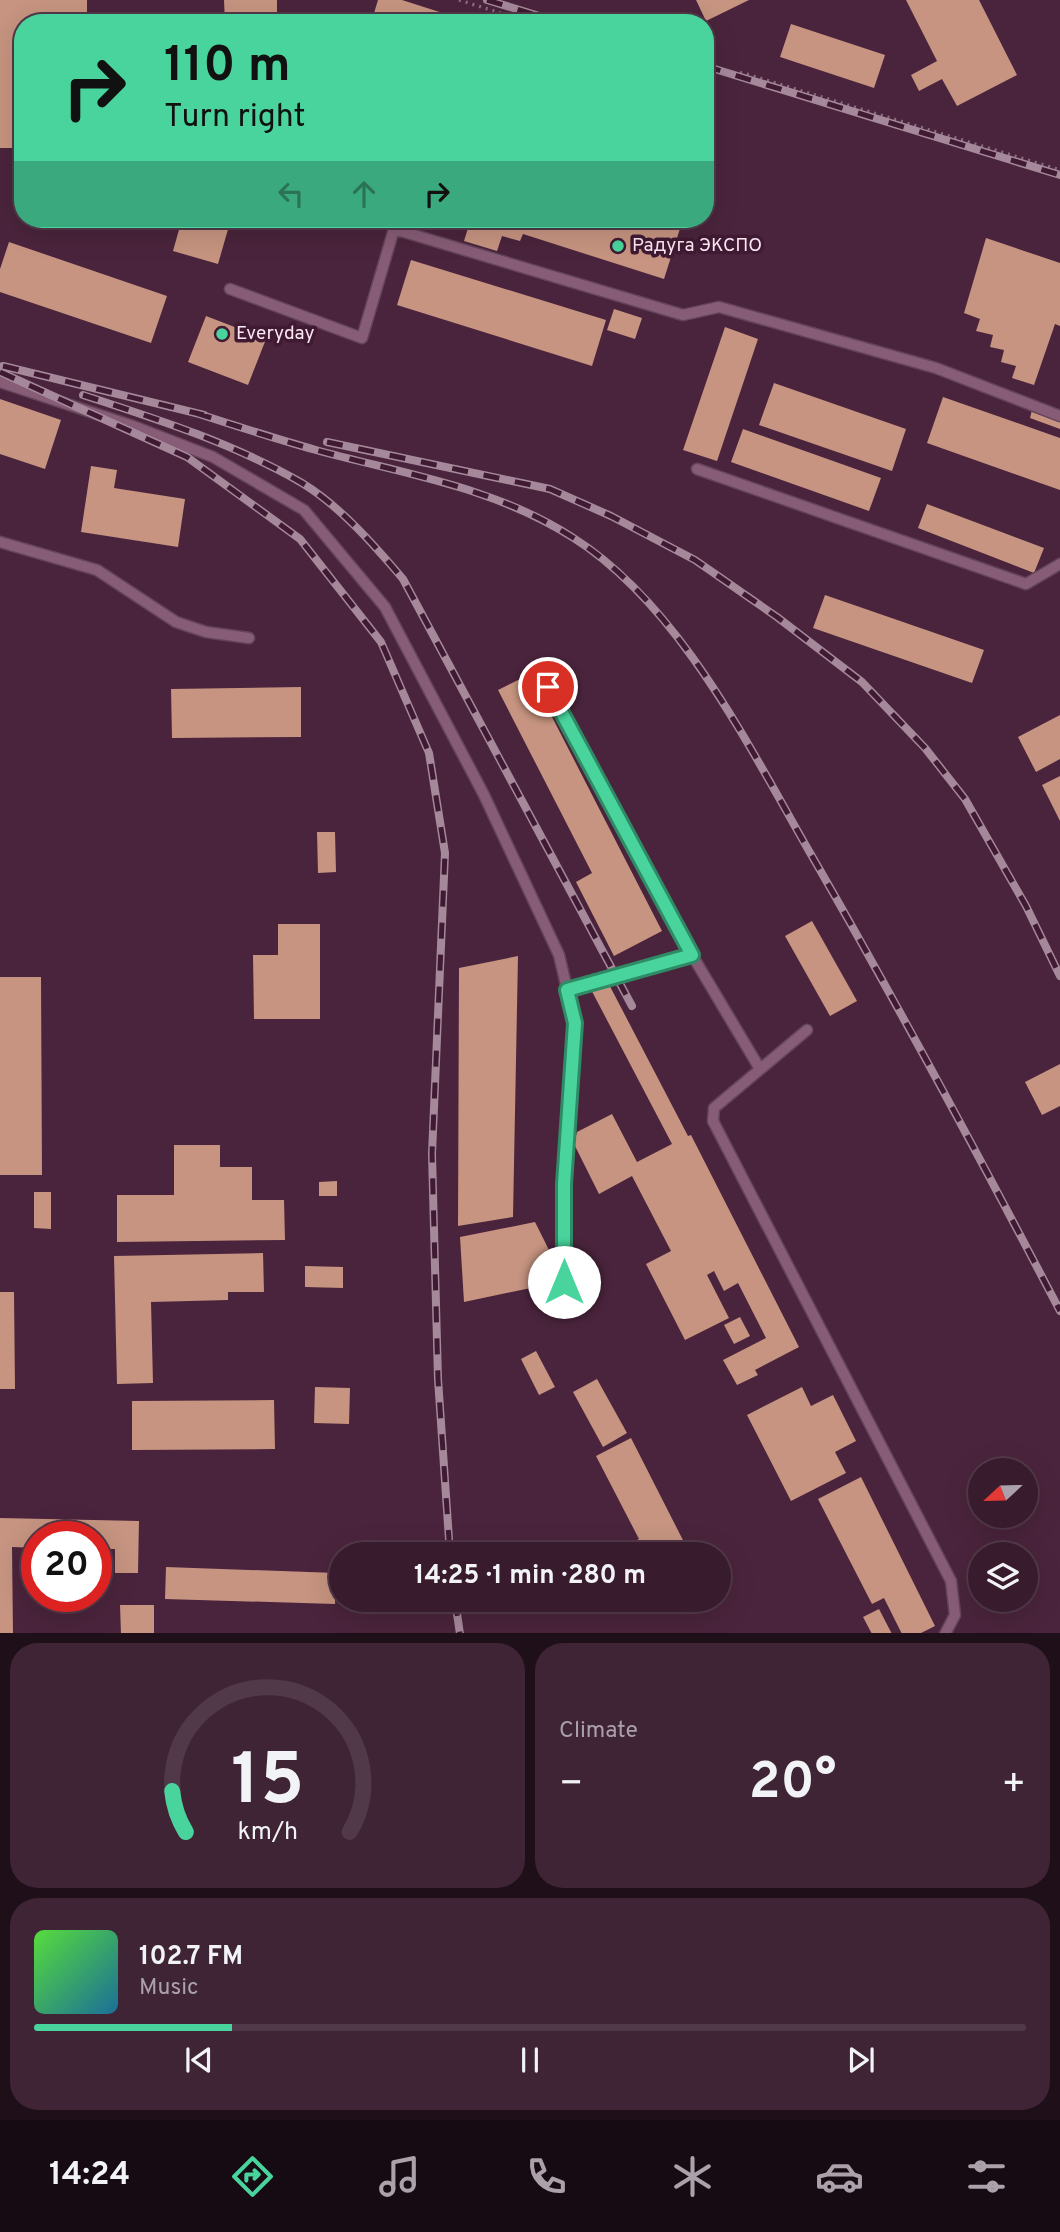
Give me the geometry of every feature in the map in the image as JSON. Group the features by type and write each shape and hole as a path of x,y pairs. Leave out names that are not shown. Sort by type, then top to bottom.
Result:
{"lane":[{"path":"230,289 362,338 394,229 683,315 719,307 936,368 1060,416"},
{"path":"0,382 133,426 213,457 304,510 384,607 484,794 559,954 575,1023 564,1184 564,1282"},
{"path":"697,469 1026,584 1060,564"},
{"path":"0,542 97,570 176,622 206,632 249,638"},
{"path":"548,687 692,955 760,1069"},
{"path":"567,990 692,955"},
{"path":"807,1030 714,1108 713,1121 951,1581 955,1615 945,1633"}],"path":[{"path":"458,0 503,14"},
{"path":"714,72 743,73 1060,170"}],"building":[{"path":"0,0 87,0 87,14 14,14 14,148 0,148"},
{"path":"224,0 277,0 277,14 225,14"},
{"path":"378,0 402,0 446,14 374,14"},
{"path":"696,0 749,0 714,17 714,14 703,14"},
{"path":"906,0 979,0 1017,75 957,106 942,79 919,91 911,75 937,61"},
{"path":"791,24 885,55 874,88 780,57"},
{"path":"179,228 228,228 218,264 173,251"},
{"name":"Радуга ЭКСПО","path":"468,228 680,228 664,279 523,234 520,241 502,236 497,251 464,241"},
{"path":"986,238 1060,263 1060,326 1055,324 1034,385 1012,378 1016,366 1001,362 1004,350 990,347 993,335 976,331 980,319 964,313"},
{"path":"9,242 167,296 151,343 0,292 0,269"},
{"path":"411,260 606,320 592,366 397,305"},
{"path":"614,309 642,318 635,339 607,330"},
{"path":"206,316 266,339 248,385 188,362"},
{"path":"725,327 758,339 717,461 683,450"},
{"path":"774,383 906,429 892,471 759,425"},
{"path":"943,397 1060,438 1060,490 927,443"},
{"path":"0,399 61,420 45,469 0,454"},
{"path":"1033,406 1060,417 1060,429 1030,418"},
{"path":"743,429 881,478 869,511 731,462"},
{"path":"91,466 117,470 114,488 185,499 178,547 81,532"},
{"path":"927,504 1044,548 1034,573 918,528"},
{"path":"825,595 984,650 972,683 813,628"},
{"path":"530,674 662,931 614,956 576,882 592,873 498,690"},
{"path":"301,687 301,737 172,738 171,689"},
{"path":"1060,715 1060,759 1036,772 1018,737"},
{"path":"1060,776 1060,821 1042,785"},
{"path":"317,832 335,832 336,872 318,873"},
{"path":"812,921 857,1001 830,1016 785,936"},
{"path":"278,924 320,924 320,1019 254,1019 253,955 278,955"},
{"path":"518,956 513,1217 458,1226 459,968"},
{"path":"602,971 688,1136 691,1135 799,1347 755,1370 758,1375 737,1385 723,1360 766,1338 738,1283 724,1291 714,1271 707,1275 729,1318 685,1340 646,1264 671,1251 632,1176 599,1194 574,1144 577,1132 612,1114 637,1162 672,1144 586,980"},
{"path":"0,977 41,977 42,1175 0,1175"},
{"path":"1060,1064 1060,1106 1042,1115 1025,1082"},
{"path":"174,1145 220,1145 220,1167 252,1167 252,1200 284,1200 285,1240 117,1242 117,1195 174,1195"},
{"path":"337,1181 337,1196 319,1196 319,1182"},
{"path":"34,1192 51,1192 51,1229 34,1228"},
{"path":"535,1222 551,1254 545,1285 464,1302 460,1237"},
{"path":"263,1253 264,1292 228,1292 228,1300 151,1302 153,1383 117,1384 114,1256"},
{"path":"305,1266 343,1267 343,1288 305,1287"},
{"path":"0,1292 14,1292 15,1389 0,1389"},
{"path":"740,1317 750,1336 734,1344 724,1325"},
{"path":"536,1351 555,1387 539,1395 521,1359"},
{"path":"597,1379 627,1433 603,1447 573,1392"},
{"path":"315,1387 350,1388 349,1424 314,1423"},
{"path":"802,1387 811,1406 833,1395 856,1441 835,1452 846,1473 791,1501 747,1415"},
{"path":"274,1400 275,1449 132,1450 132,1401"},
{"path":"631,1438 684,1542 633,1542 639,1539 596,1456"},
{"path":"861,1477 935,1626 921,1633 902,1633 884,1598 872,1604 818,1499"},
{"path":"0,1518 139,1521 138,1573 115,1573 112,1521 21,1521 21,1547 12,1547 13,1633 0,1633"},
{"path":"166,1567 329,1573 329,1604 165,1599"},
{"path":"120,1605 154,1605 154,1633 121,1633"},
{"path":"879,1609 891,1633 871,1633 863,1617"}],"railway":[{"path":"487,0 533,14"},
{"path":"714,69 1060,175"},
{"path":"3,366 204,415"},
{"path":"0,372 187,457 300,539 381,642 429,753 445,853 432,1154 438,1379 449,1542"},
{"path":"83,395 195,433 276,469 330,503 381,553 403,579 632,1006"},
{"path":"196,413 301,446 448,484 511,506 572,537 610,565 646,599 708,679 761,767 906,1022 1060,1311"},
{"path":"327,442 550,489 611,516 695,560 777,617 862,682 925,748 965,799 1026,906 1060,976"},
{"path":"457,1612 460,1633"}],"place":[{"name":"Радуга ЭКСПО","path":"618,246"},
{"name":"Everyday","path":"222,334"}],"route":[{"path":"548,687 692,955 567,990 575,1023 564,1184 564,1282"}]}
